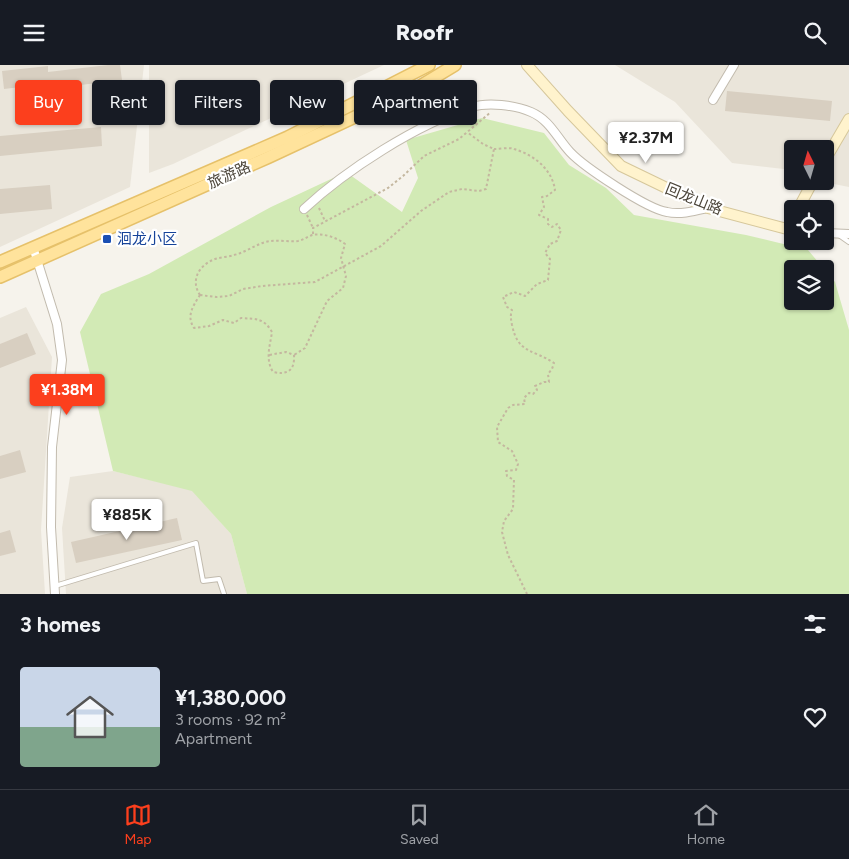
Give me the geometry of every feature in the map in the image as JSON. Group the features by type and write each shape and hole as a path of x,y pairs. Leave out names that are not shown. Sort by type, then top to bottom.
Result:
{"main road":[{"name":"旅游路","path":"0,262 288,137 429,65"},
{"name":"旅游路","path":"0,277 287,149 417,88 455,65"}],"street":[{"name":"回龙山路","path":"528,65 568,111 622,167 708,208 784,224"},
{"path":"713,100 734,65"},
{"path":"304,209 326,189 383,151 422,128 473,107 494,105 512,106 533,113 553,128 571,153 600,175 644,203 666,213 692,212 708,208"},
{"path":"834,145 849,119"},
{"path":"834,234 849,235"},
{"path":"33,247 57,324 62,360 52,447 50,527 55,590"}],"lane":[{"path":"837,234 849,242"},
{"path":"55,590 196,543 203,581 219,579 224,594"}],"path":[{"path":"313,228 388,188 424,155 447,145 490,114 494,105"},
{"path":"467,132 483,144 494,149 513,149 537,161 547,170 554,181 555,190 542,197 544,207 539,215 548,219 548,224 552,227 557,224 561,230 557,241 550,244 546,253 550,259 548,280 537,284 525,296 514,292 503,297 507,307 512,310 510,315 513,333 519,344 554,363 548,374 549,382 535,386 537,390 533,394 529,393 524,398 525,404 513,405 508,408 497,427 498,442 512,451 518,464 516,471 506,471 507,476 514,480 513,509 504,521 502,532 508,555 527,594"},
{"path":"200,295 229,296 243,289 315,282 381,246 420,211 449,192 462,189 479,191 486,189 494,149"},
{"path":"314,199 325,221"},
{"path":"304,209 313,228 313,235"},
{"path":"200,295 195,281 198,272 205,263 217,258 235,255 253,246 270,241 299,241 313,235 326,235 338,238 345,244 341,259 346,276 343,288 327,301 305,348 294,355"},
{"path":"200,295 191,309 191,323 194,328 209,326 223,320 234,323 241,317 260,320 268,324 272,332 268,351 268,365 273,372 283,374 291,370 295,364 294,355"},
{"path":"269,355 286,351 294,355"}],"shaded area":[{"path":"0,65 144,65 142,80 92,80 92,125 137,125 130,187 0,247"},
{"path":"149,65 384,65 344,84 344,80 270,80 270,118 260,123 260,80 175,80 175,125 256,125 173,164 149,173 149,125 165,125 165,80 149,80"},
{"path":"615,65 849,65 849,113 831,140 784,140 784,169 732,163 675,102"},
{"path":"849,126 849,187 834,184 834,145"},
{"path":"26,307 52,357 41,530 45,594 0,594 0,318"},
{"path":"113,471 192,490 231,534 247,594 66,594 62,528 70,477"}],"green space":[{"path":"482,118 544,133 569,165 606,188 634,215 746,235 784,244 784,250 808,250 816,260 784,260 784,310 834,310 834,281 835,282 849,330 849,594 247,594 231,534 192,491 113,471 80,332 101,294 149,274 271,207 346,172 402,212 418,178 406,140 458,125 477,125 477,119"}],"building":[{"path":"120,65 122,80 92,80 92,84 82,85 82,80 15,80 15,88 4,89 2,71 48,66 48,72"},
{"path":"727,91 832,101 830,121 725,111"},
{"path":"101,127 102,146 0,156 0,136"},
{"path":"50,185 52,209 0,214 0,189"},
{"path":"27,333 36,354 0,368 0,344"},
{"path":"20,450 26,472 0,479 0,456"},
{"path":"177,518 182,540 76,563 71,542"},
{"path":"10,530 16,552 0,556 0,533"}],"place":[{"name":"洄龙小区","path":"107,239"}]}
